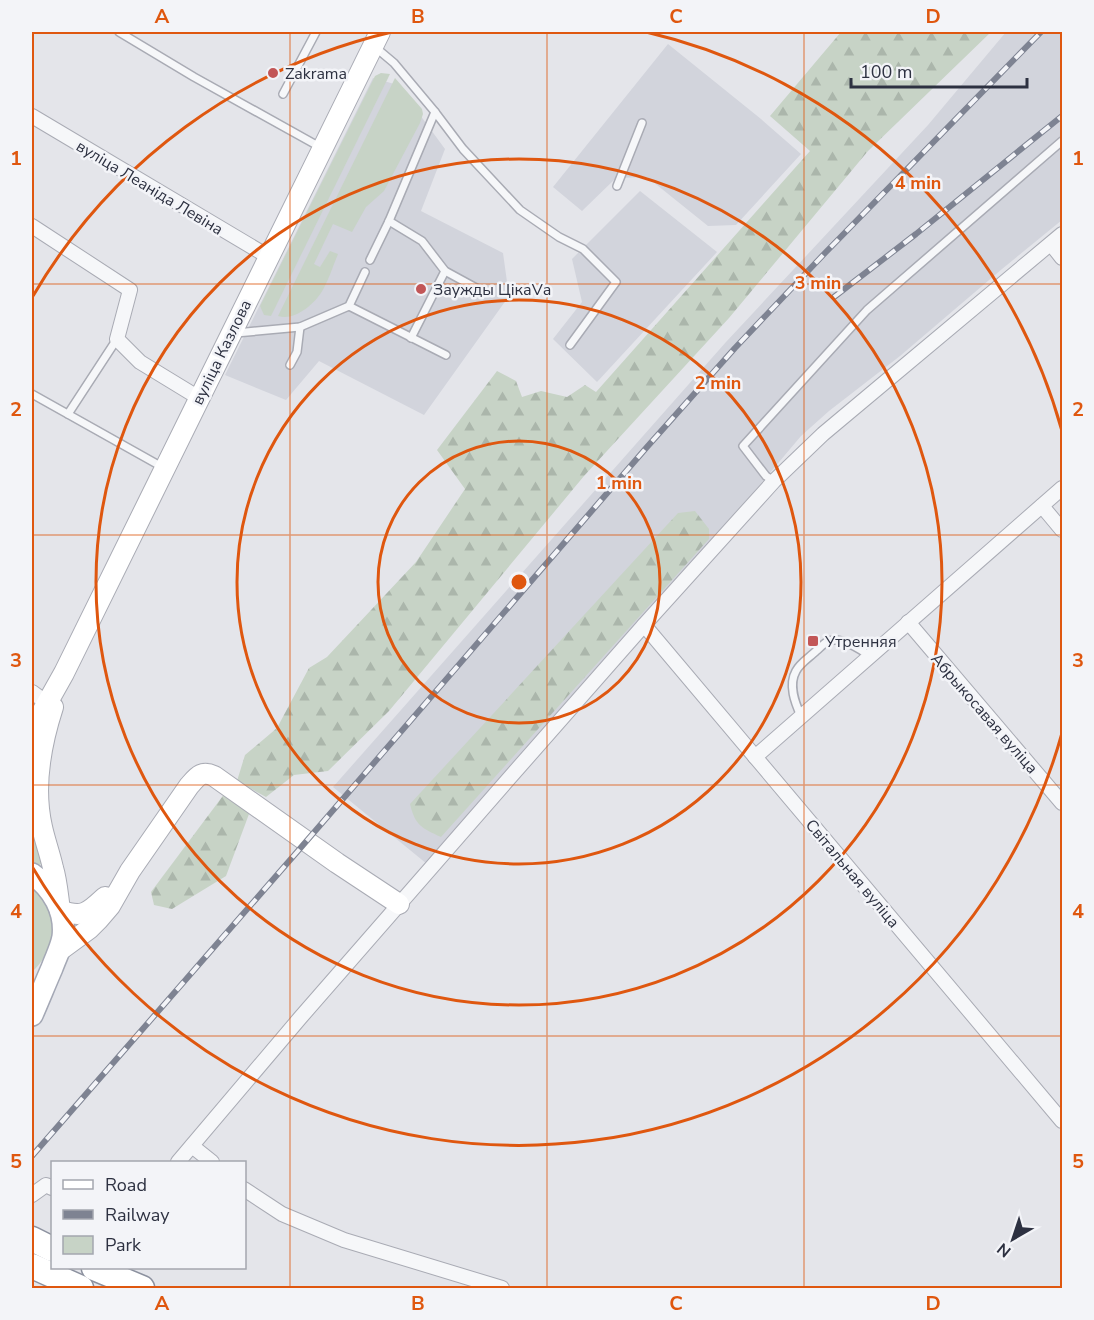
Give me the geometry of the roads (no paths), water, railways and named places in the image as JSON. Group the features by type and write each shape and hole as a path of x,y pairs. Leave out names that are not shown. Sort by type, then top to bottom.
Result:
{"highway":[{"path":"32,1239 51,1248"},
{"path":"96,1269 142,1288"},
{"path":"41,1271 81,1288"}],"main road":[{"name":"вуліца Казлова","path":"64,673 378,35"},
{"path":"32,730 39,697 64,673"},
{"path":"32,1015 63,938 63,923 54,869 42,826 39,779 47,726 64,673"},
{"path":"32,984 44,975 56,957 98,920 110,906 130,871 189,786 199,775 206,773 214,776 399,904"},
{"path":"32,874 52,893 60,910 70,914 86,913 130,871"}],"street":[{"name":"вуліца Леаніда Левіна","path":"32,116 269,257"},
{"path":"32,226 130,290 117,339 140,362 199,398"},
{"path":"179,1161 399,904 774,481 823,434 1062,234"},
{"path":"1051,244 1062,258"},
{"path":"755,757 1062,488"},
{"path":"1042,506 1062,530"},
{"name":"Абрыкосавая вуліца","path":"908,622 1062,803"},
{"name":"Світальная вуліца","path":"644,625 1062,1121"},
{"path":"192,1146 211,1161"},
{"path":"32,1195 46,1185 51,1188"},
{"path":"246,1190 282,1214 344,1240 502,1288"}],"lane":[{"path":"119,32 322,149"},
{"path":"283,94 316,32"},
{"path":"378,35 394,63 463,149 520,210 559,237 584,249 616,282 570,345"},
{"path":"370,260 435,112"},
{"path":"617,186 642,123"},
{"path":"774,481 766,476 743,446 867,310 1062,141"},
{"path":"389,221 422,240 445,271 478,289"},
{"path":"411,338 445,271"},
{"path":"231,333 300,327 349,306 365,272"},
{"path":"349,306 446,355"},
{"path":"290,365 297,352 300,327"},
{"path":"68,414 117,339"},
{"path":"32,394 164,468"},
{"path":"801,716 793,692 795,674 798,668 826,643 833,640 842,641 870,656"}],"railway":[{"path":"32,1156 735,348 1041,32"},
{"path":"834,297 1062,116"}],"place":[{"name":"Zakrama","path":"273,73"},
{"name":"Заужды ЦікаVа","path":"421,289"},
{"name":"Утренняя","path":"813,641"}]}
